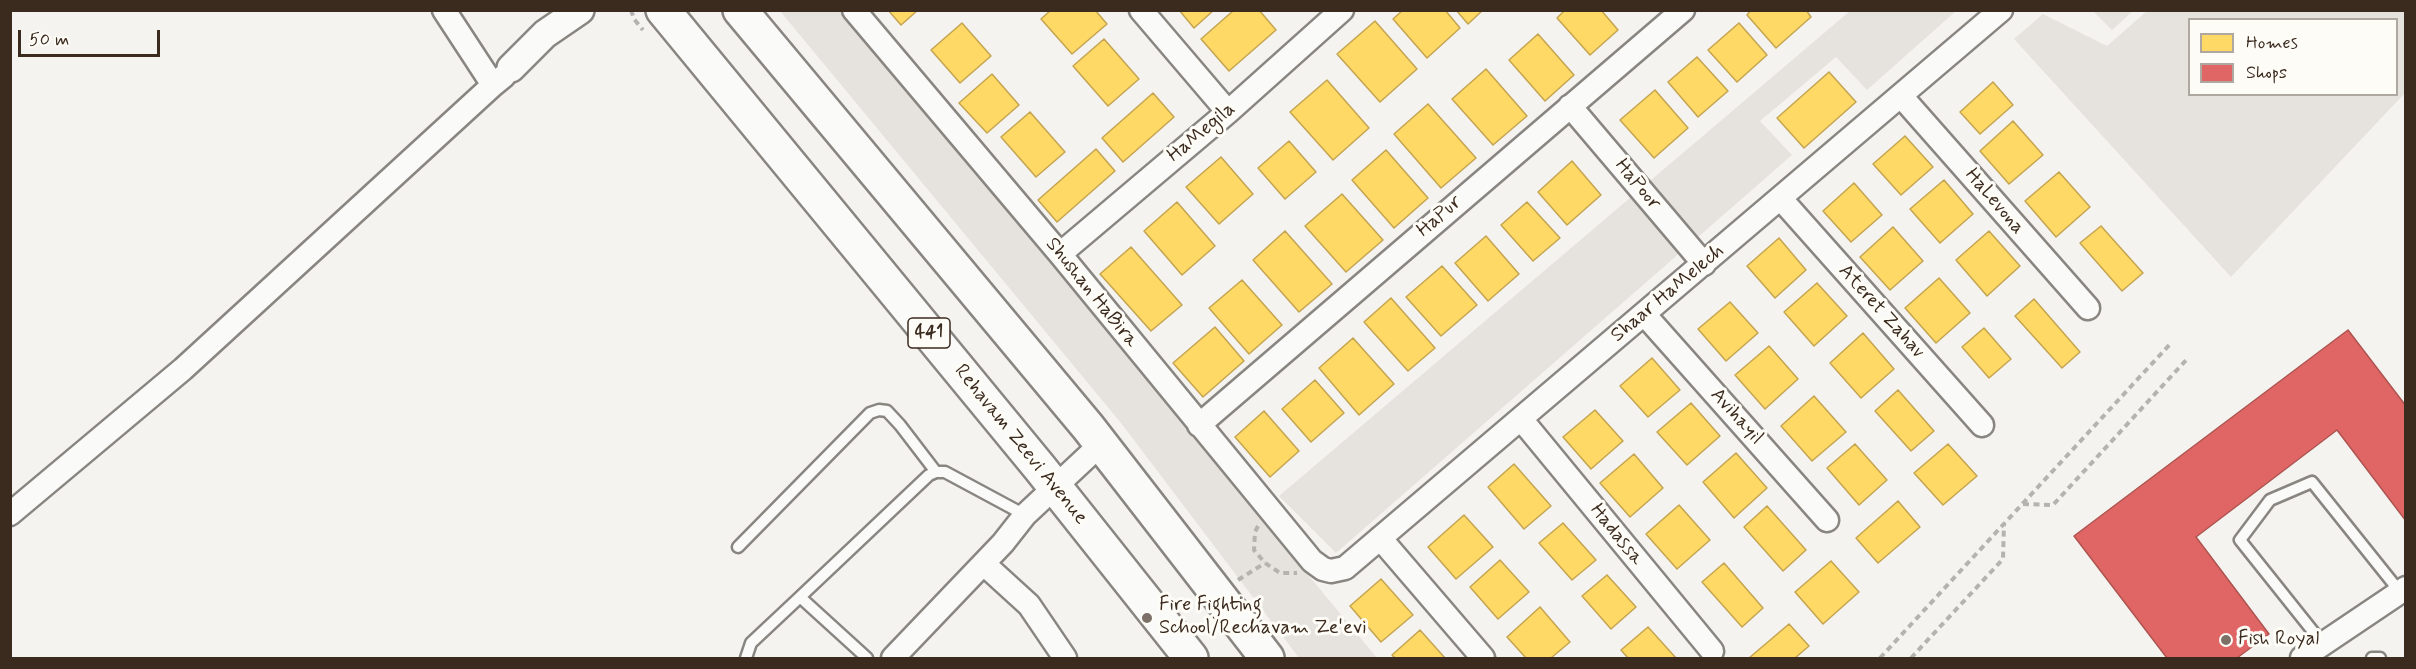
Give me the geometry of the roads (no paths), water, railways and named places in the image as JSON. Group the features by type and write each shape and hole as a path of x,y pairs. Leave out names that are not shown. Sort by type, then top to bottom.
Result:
{"main road":[{"name":"Rehavam Zeevi Avenue","path":"663,10 1055,487 1191,658"},
{"path":"740,10 1101,444 1267,658"}],"street":[{"path":"444,10 502,77"},
{"path":"544,34 558,10"},
{"path":"10,514 183,369 502,77 544,34 580,10"},
{"name":"Shushan HaBira","path":"854,10 1060,254 1198,425 1312,561 1326,570"},
{"path":"1141,10 1228,112"},
{"name":"HaMegila","path":"1060,254 1228,112 1342,10"},
{"name":"HaPur","path":"1198,425 1683,10"},
{"name":"Shaar HaMelech","path":"1326,570 1344,568 2001,10"},
{"name":"HaLevona","path":"1901,96 2088,308"},
{"name":"HaPoor","path":"1570,106 1704,264"},
{"name":"Ateret Zahav","path":"1781,199 1982,424"},
{"name":"Avihayil","path":"1644,314 1827,520"},
{"name":"Hadassa","path":"1521,419 1712,651"},
{"path":"893,658 984,564 1025,515 1101,444"},
{"path":"1380,538 1483,658"},
{"path":"984,564 1029,605 1065,658"},
{"path":"2302,658 2403,590"}],"lane":[{"path":"738,547 870,413 879,410 887,411 936,472"},
{"path":"746,658 751,643 929,475 945,472 1025,515"},
{"path":"2323,644 2240,540 2270,500 2312,482 2403,590"},
{"path":"800,597 867,658"},
{"path":"2372,658 2380,658"}],"place":[{"name":"Fire Fighting School/Rechavam Ze'evi","path":"1147,618"},
{"name":"Fish Royal","path":"2226,640"}]}
